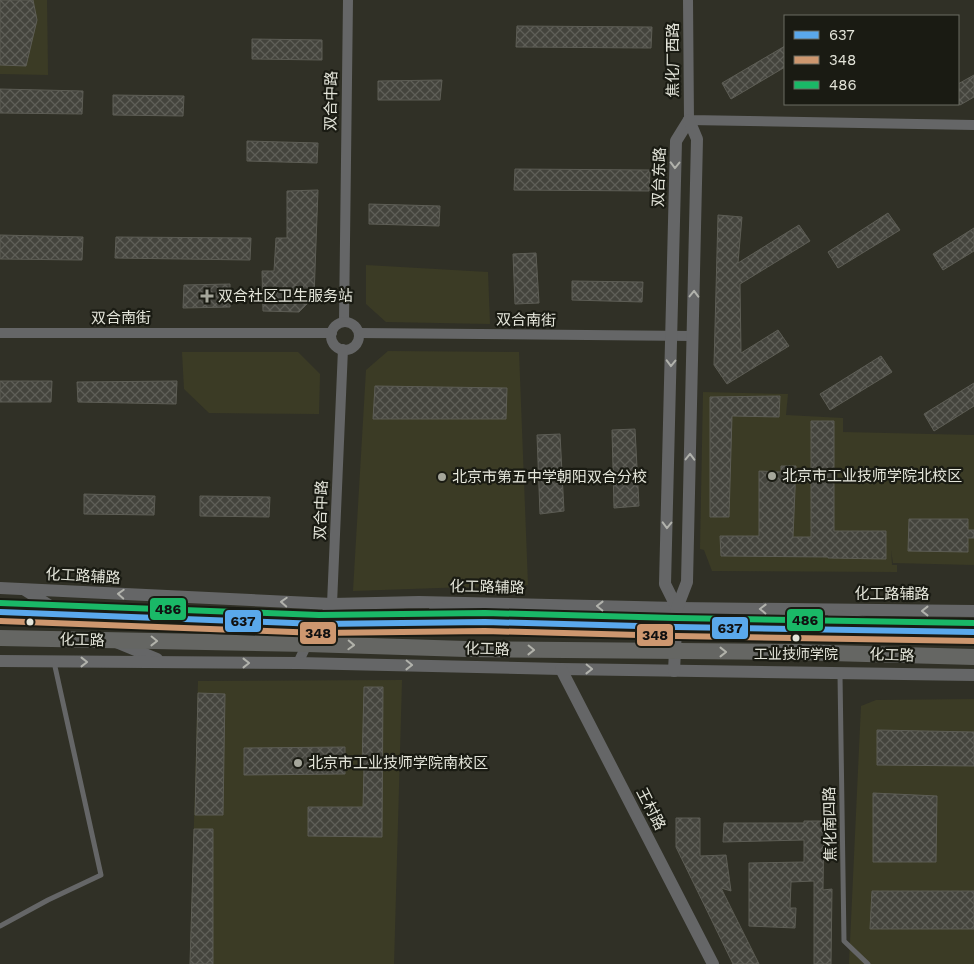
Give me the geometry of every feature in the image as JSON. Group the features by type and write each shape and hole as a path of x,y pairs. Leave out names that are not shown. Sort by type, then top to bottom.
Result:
{"main road":[{"name":"化工路","path":"0,612 319,624 485,622 974,632"},
{"name":"化工路","path":"0,638 466,649 794,652 974,657"}],"street":[{"name":"双合中路","path":"344,322 348,0"},
{"name":"焦化厂西路","path":"688,0 688,120"},
{"path":"674,670 677,608 687,582 697,139 688,120 974,126"},
{"name":"双台东路","path":"677,608 665,584 676,141 688,120"},
{"path":"344,322 352,324 359,333 358,342 352,348 343,349 335,345 332,333 336,326 344,322"},
{"name":"双合南街","path":"0,332 332,333"},
{"name":"双合南街","path":"359,333 693,336"},
{"name":"双合中路","path":"332,604 343,349"},
{"name":"化工路辅路","path":"0,588 332,604 419,602 677,608 974,611"},
{"path":"24,589 63,614"},
{"path":"419,602 485,622"},
{"path":"298,663 307,644 332,604"},
{"path":"817,610 895,631"},
{"path":"111,640 165,662"},
{"path":"0,661 298,663 974,675"},
{"name":"王村路","path":"561,669 713,964"}],"lane":[{"path":"0,926 101,874 54,662"},
{"name":"焦化南四路","path":"840,674 844,941 868,964"}],"shaded area":[{"path":"0,0 47,0 48,75 0,74"},
{"path":"366,265 488,272 490,324 386,322 366,304"},
{"name":"北京市第五中学朝阳双合分校","path":"388,351 519,352 528,585 353,591 366,370"},
{"path":"182,352 298,352 320,374 319,414 209,413 184,389"},
{"name":"北京市工业技师学院北校区","path":"703,392 788,394 786,415 843,418 843,432 974,435 974,565 893,563 891,550 892,565 897,565 897,572 712,571 704,550 700,549"},
{"name":"北京市工业技师学院南校区","path":"402,680 394,964 190,964 198,681"},
{"path":"974,699 974,964 849,964 861,706 876,700"}],"building":[{"path":"0,0 33,0 37,20 26,66 0,65"},
{"path":"517,26 652,27 651,48 516,47"},
{"path":"252,39 322,40 322,60 252,59"},
{"path":"784,47 784,68 731,99 722,83"},
{"path":"974,75 974,97 960,105 959,103 959,83"},
{"path":"442,80 440,100 378,100 378,81"},
{"path":"0,89 83,91 82,114 0,113"},
{"path":"113,95 184,96 183,116 113,115"},
{"path":"247,141 318,143 317,163 247,161"},
{"path":"515,169 650,170 649,191 514,190"},
{"path":"318,190 314,297 299,312 263,311 262,271 274,271 276,238 287,238 287,191"},
{"path":"369,204 440,206 439,226 369,224"},
{"path":"888,213 900,230 838,268 828,252"},
{"path":"718,215 742,217 738,263 799,225 810,241 740,284 741,353 778,330 789,346 727,384 714,365"},
{"path":"974,228 974,251 943,270 933,254"},
{"path":"0,235 83,237 82,260 0,259"},
{"path":"116,237 251,238 250,260 115,258"},
{"path":"536,253 539,303 515,304 513,254"},
{"path":"572,281 643,282 642,302 572,300"},
{"name":"双合社区卫生服务站","path":"230,284 230,307 183,308 184,285"},
{"path":"881,356 892,372 830,410 820,394"},
{"path":"0,381 52,381 51,402 0,402"},
{"path":"177,381 176,404 78,402 77,382"},
{"path":"974,383 974,406 934,431 924,414"},
{"path":"375,386 507,388 506,419 373,419"},
{"path":"780,396 779,417 732,416 729,517 710,517 710,397"},
{"path":"811,421 834,421 834,531 886,531 886,559 721,556 720,536 759,536 759,471 781,472 781,466 796,466 793,537 811,537"},
{"path":"635,429 639,506 614,508 612,430"},
{"path":"560,434 564,511 540,514 537,435"},
{"path":"84,494 155,496 154,515 84,514"},
{"path":"200,496 270,497 269,517 200,516"},
{"path":"909,519 968,519 968,530 974,530 974,538 968,538 968,552 908,551"},
{"path":"364,687 383,687 382,837 308,836 308,807 363,807"},
{"path":"198,693 225,694 223,815 195,815"},
{"path":"877,730 974,732 974,766 877,765"},
{"path":"345,747 345,774 244,775 244,748"},
{"path":"873,793 937,796 936,862 873,862"},
{"path":"676,818 700,818 700,856 726,855 731,891 721,888 759,964 733,964 676,847"},
{"path":"804,821 824,821 823,890 832,889 831,964 814,964 814,881 791,882 790,908 796,908 795,928 749,926 749,863 804,862 804,840 723,842 724,823 804,823"},
{"path":"194,829 213,829 213,964 190,964"},
{"path":"872,891 974,891 974,929 870,929"}],"transit line":[{"name":"486","path":"0,603 319,615 485,613 974,623"},
{"name":"637","path":"0,612 319,624 485,622 974,632"},
{"name":"348","path":"0,621 319,633 485,631 974,641"}],"place":[{"name":"双合社区卫生服务站","path":"207,296"},
{"name":"北京市工业技师学院北校区","path":"772,476"},
{"name":"北京市第五中学朝阳双合分校","path":"442,477"},
{"name":"工业技师学院","path":"796,638"},
{"name":"北京市工业技师学院南校区","path":"298,763"}]}
